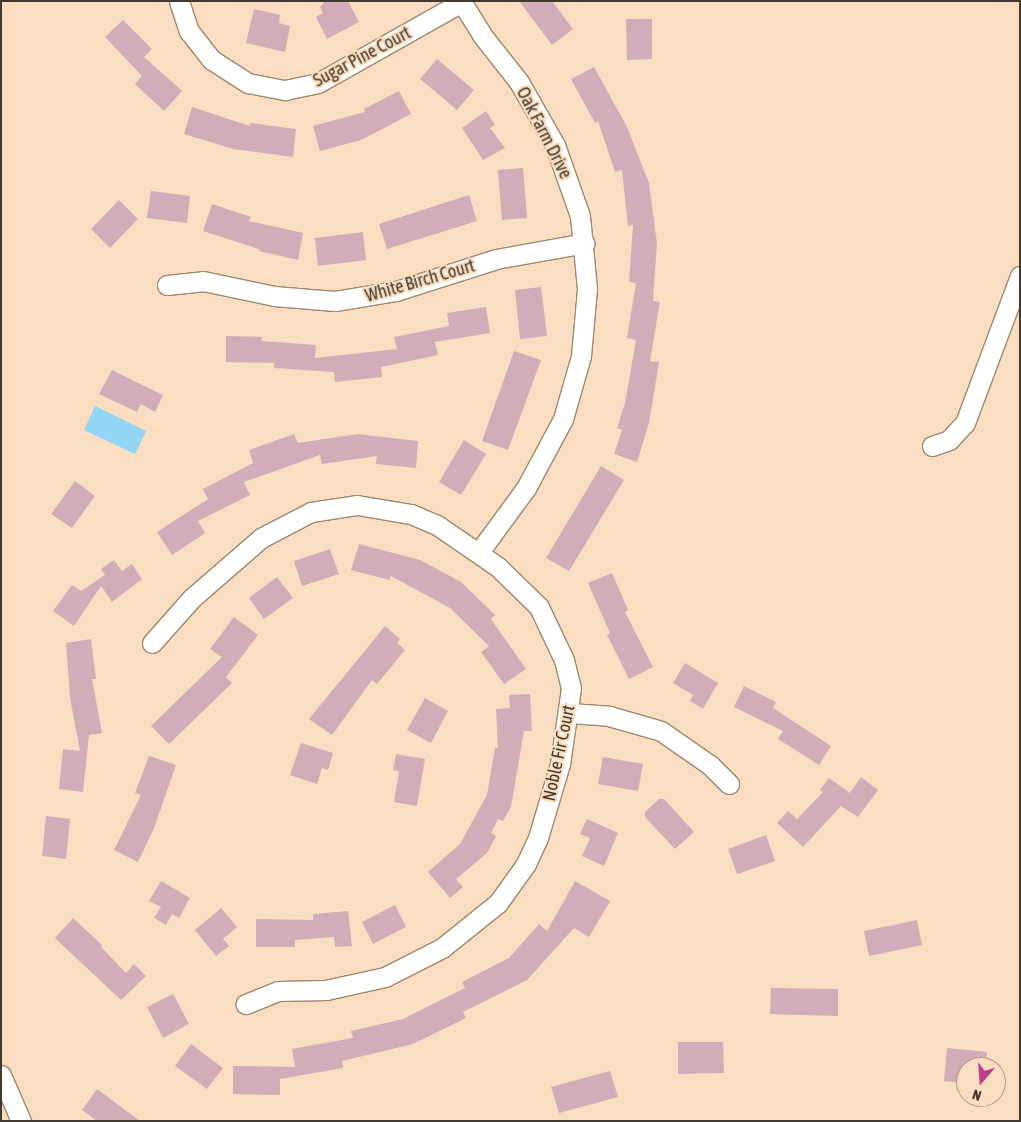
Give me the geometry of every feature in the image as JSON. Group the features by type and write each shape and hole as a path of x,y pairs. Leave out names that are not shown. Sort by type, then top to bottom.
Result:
{"street":[{"name":"Sugar Pine Court","path":"179,1 189,31 212,60 248,82 285,90 318,83 462,2"},
{"name":"Oak Farm Drive","path":"462,2 540,116 571,184 585,244 585,326 574,385 563,419 526,488 479,552"},
{"name":"White Birch Court","path":"167,285 204,281 304,300 350,300 396,291 496,259 585,244"},
{"path":"932,446 949,440 966,423 1020,276"},
{"name":"Noble Fir Court","path":"152,644 192,598 261,538 311,512 357,505 411,514 437,525 479,552 529,594 540,607 564,660 571,688 570,713 560,764 538,838 526,864 498,903 442,948 385,977 326,990 278,991 246,1004"},
{"path":"570,713 609,716 660,731 710,765 729,784"},
{"path":"1,1075 21,1121"}],"water":[{"path":"95,406 146,431 135,454 84,430"}],"building":[{"path":"325,1 348,1 359,22 327,39 316,17 323,13 320,7"},
{"path":"519,1 552,1 573,29 552,45"},
{"path":"254,9 280,15 279,23 290,26 285,52 246,43"},
{"path":"626,19 652,19 652,59 627,60"},
{"path":"123,20 152,49 144,57 182,91 164,111 135,84 142,76 105,37"},
{"path":"437,59 474,90 457,110 420,79"},
{"path":"594,67 627,127 649,183 657,244 653,301 660,302 650,361 659,362 649,423 637,462 614,454 622,430 617,428 625,403 636,340 627,338 636,283 629,282 633,225 628,226 622,170 615,172 598,121 595,123 571,79"},
{"path":"399,91 411,114 361,140 320,151 313,126 365,112 364,109"},
{"path":"192,107 250,126 250,123 296,129 293,157 233,149 184,134"},
{"path":"486,111 495,125 490,128 505,148 483,160 462,128"},
{"path":"523,168 527,218 502,220 498,170"},
{"path":"151,191 190,196 187,223 147,218"},
{"path":"469,195 477,221 387,249 379,224"},
{"path":"119,200 138,219 110,248 91,229"},
{"path":"212,204 251,217 249,221 303,233 298,260 259,251 259,249 203,231"},
{"path":"363,232 366,260 318,266 315,238"},
{"path":"541,287 547,336 520,339 515,290"},
{"path":"486,307 490,333 435,342 438,355 381,367 382,377 335,382 334,372 274,368 274,363 226,362 226,336 262,337 261,341 316,345 315,358 397,349 394,337 449,326 447,313"},
{"path":"514,351 541,360 508,450 482,441"},
{"path":"112,370 163,395 155,412 141,404 137,412 99,394"},
{"path":"294,434 298,443 358,434 418,441 416,468 376,464 377,456 322,464 320,455 244,482 250,495 198,521 205,533 172,555 157,532 208,499 203,489 253,463 249,450"},
{"path":"464,440 486,454 461,495 439,482"},
{"path":"601,466 624,480 569,571 546,558"},
{"path":"75,481 95,496 72,528 51,514"},
{"path":"359,544 420,560 461,582 495,615 491,619 526,669 504,684 481,652 489,646 450,608 391,576 390,580 351,570"},
{"path":"330,549 339,574 302,586 294,561"},
{"path":"114,560 122,571 132,564 142,579 112,602 101,586 74,626 53,611 72,585 81,591 105,575 101,569"},
{"path":"612,573 628,610 625,612 653,667 629,679 607,635 610,633 588,583"},
{"path":"277,577 293,598 264,619 249,598"},
{"path":"234,617 258,635 226,677 232,683 169,744 151,726 222,657 210,649"},
{"path":"385,626 400,639 397,643 405,650 377,684 372,680 332,735 309,719"},
{"path":"91,639 96,679 92,679 102,733 89,735 83,792 59,789 63,749 80,751 70,698 66,643"},
{"path":"685,663 718,683 703,709 690,701 693,695 673,683"},
{"path":"744,686 776,702 773,708 831,746 819,765 778,739 783,731 734,707"},
{"path":"530,694 532,731 524,731 511,807 503,821 498,819 491,833 496,836 487,853 456,879 463,887 450,898 428,872 460,844 487,795 495,748 498,748 496,709 510,708 509,695"},
{"path":"425,698 448,711 431,743 407,730"},
{"path":"301,743 333,753 328,770 322,768 317,784 290,775"},
{"path":"396,754 425,759 417,806 394,802 399,771 393,770"},
{"path":"149,756 176,765 154,828 138,862 114,850 141,795 135,793"},
{"path":"603,757 643,764 638,791 598,784"},
{"path":"861,777 878,790 858,817 841,806 803,847 777,823 788,811 797,819 823,792 820,790 829,778 850,793"},
{"path":"659,799 664,799 694,832 675,849 645,817 645,812"},
{"path":"46,816 70,819 66,859 42,856"},
{"path":"587,819 618,833 604,866 582,856 590,838 580,834"},
{"path":"766,835 775,861 737,874 728,849"},
{"path":"161,881 190,898 179,918 172,914 166,925 154,918 161,907 149,901"},
{"path":"575,881 610,901 589,937 574,928 527,980 463,1012 466,1018 413,1044 342,1061 343,1068 280,1079 280,1095 233,1094 233,1066 295,1067 292,1049 353,1038 351,1031 403,1019 465,988 462,982 509,958 539,924 547,931"},
{"path":"395,905 406,927 373,944 362,922"},
{"path":"221,908 237,927 223,939 229,946 216,956 195,930"},
{"path":"348,911 352,946 335,947 334,937 295,940 295,947 256,947 256,919 313,920 313,914"},
{"path":"73,918 102,945 101,947 126,973 134,964 146,976 121,1000 55,938"},
{"path":"917,920 922,945 869,956 864,931"},
{"path":"771,988 838,989 838,1016 770,1014"},
{"path":"173,994 189,1024 163,1038 147,1007"},
{"path":"678,1042 723,1042 724,1073 678,1074"},
{"path":"191,1044 223,1068 207,1089 175,1066"},
{"path":"947,1048 987,1052 987,1057 956,1057 956,1082 944,1081"},
{"path":"610,1071 618,1097 559,1113 551,1087"},
{"path":"97,1089 140,1121 97,1121 82,1110"}]}
